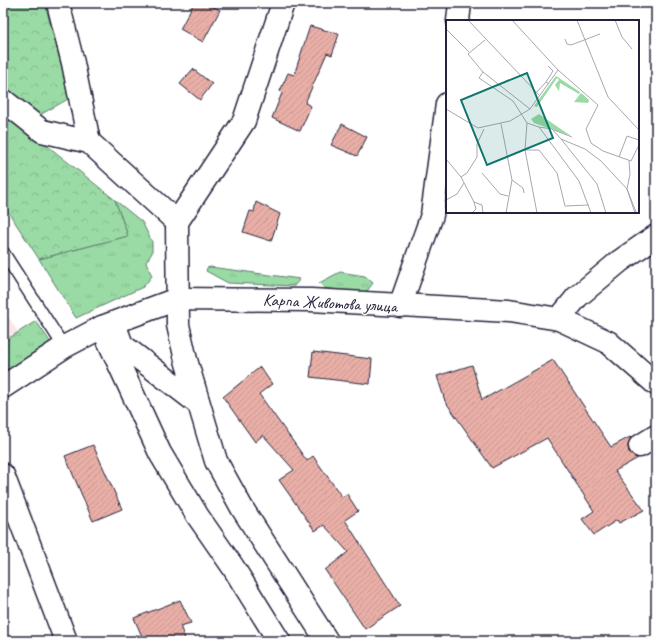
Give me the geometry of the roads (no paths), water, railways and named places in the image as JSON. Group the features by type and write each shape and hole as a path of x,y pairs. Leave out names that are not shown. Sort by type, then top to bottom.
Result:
{"street":[{"path":"58,3 73,63 89,142"},
{"path":"283,3 244,121 177,222 178,325 186,360 216,461 242,508 327,641"},
{"path":"458,20 460,3"},
{"path":"3,100 42,131 89,142 177,222"},
{"path":"400,306 432,214 446,111"},
{"path":"559,319 577,297 620,260 656,236"},
{"name":"Карпа Животова улица","path":"3,387 64,347 107,324 178,299 311,300 509,311 559,319 608,342 656,384"},
{"path":"107,324 122,345 199,404"},
{"path":"107,324 160,453 197,515 233,567 279,641"},
{"path":"3,475 66,641"}],"lane":[{"path":"3,252 64,347"}]}
